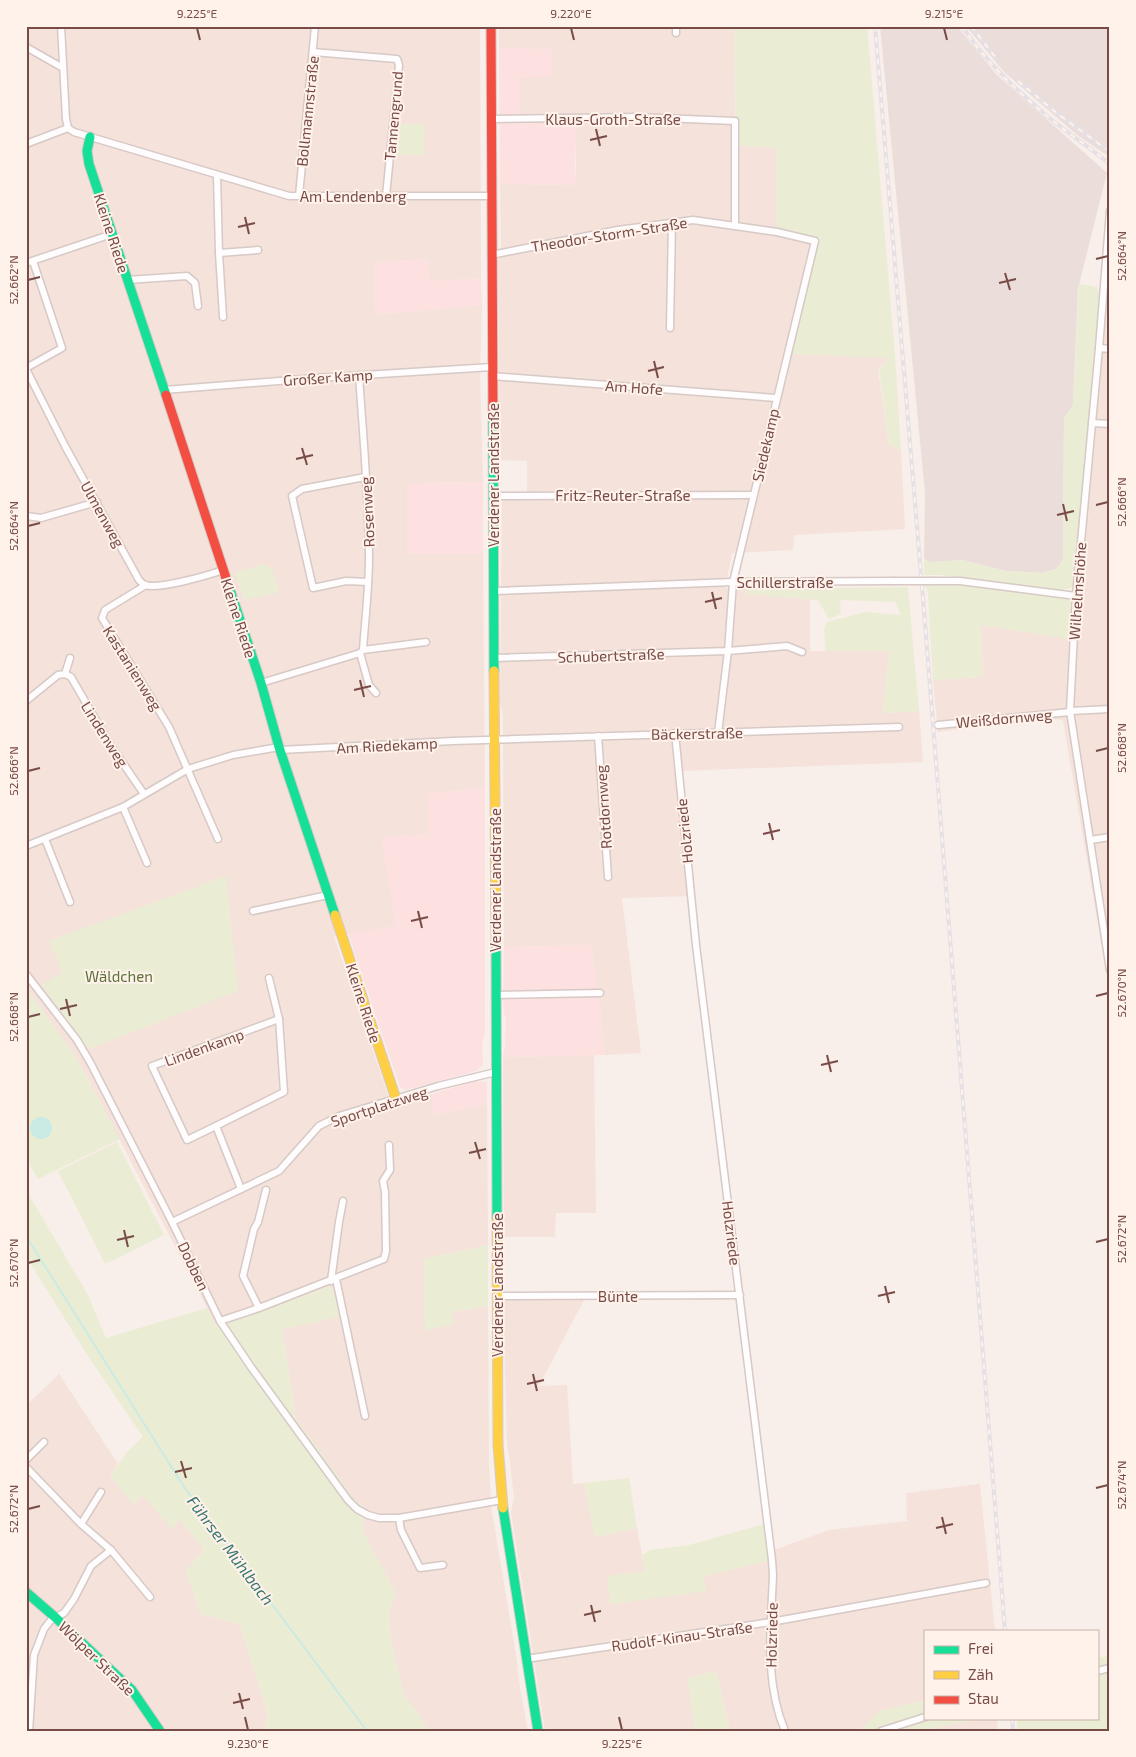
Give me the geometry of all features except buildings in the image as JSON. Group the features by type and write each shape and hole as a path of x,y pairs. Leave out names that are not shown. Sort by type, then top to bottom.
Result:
{"main road":[{"name":"Verdener Landstraße","path":"491,26 498,1445 502,1500 538,1731"},
{"name":"Kleine Riede","path":"90,137 87,151 89,164 261,683 280,749 396,1099"},
{"name":"Wölper Straße","path":"26,1592 132,1690 160,1731"}],"street":[{"path":"26,144 68,128 61,26"},
{"name":"Bollmannstraße","path":"300,196 315,26"},
{"path":"26,47 63,68"},
{"name":"Tannengrund","path":"313,52 396,59 398,65 386,196"},
{"name":"Klaus-Groth-Straße","path":"492,119 638,117 735,121 735,226"},
{"name":"Am Lendenberg","path":"68,128 90,137 290,196 492,196"},
{"path":"217,175 223,317"},
{"name":"Wilhelmshöhe","path":"1110,210 1076,596 1070,711 1110,970"},
{"name":"Theodor-Storm-Straße","path":"492,255 618,230 693,220 777,232 815,241"},
{"path":"670,328 672,222"},
{"path":"30,262 112,234"},
{"name":"Siedekamp","path":"718,733 728,651 731,582 815,241"},
{"path":"219,253 258,250"},
{"name":"Ulmenweg","path":"30,262 62,348 26,368 65,446 139,580 146,585"},
{"path":"127,280 187,276 195,283 198,306"},
{"path":"1099,348 1110,349"},
{"name":"Am Hofe","path":"492,371 776,398"},
{"name":"Großer Kamp","path":"164,390 359,375 492,371"},
{"name":"Rosenweg","path":"359,375 368,505 368,582 361,652 369,685 376,693"},
{"path":"1092,423 1110,424"},
{"path":"365,477 302,489 292,496 313,588 346,581 368,582"},
{"name":"Fritz-Reuter-Straße","path":"493,496 753,495"},
{"path":"26,516 41,518 97,502"},
{"path":"146,585 158,586 223,570"},
{"name":"Schillerstraße","path":"494,591 731,582 960,581 1076,596"},
{"name":"Kastanienweg","path":"146,585 105,610 102,618 169,727 188,769"},
{"path":"261,683 361,652 426,642"},
{"path":"728,651 787,646 802,652"},
{"name":"Schubertstraße","path":"494,658 728,651"},
{"path":"26,701 58,675 65,674 70,658"},
{"name":"Lindenweg","path":"65,674 71,677 111,746 144,794"},
{"name":"Weißdornweg","path":"938,724 1110,709"},
{"name":"Bäckerstraße","path":"494,740 899,727"},
{"name":"Holzriede","path":"674,734 696,945 773,1575 770,1674 773,1695 785,1731"},
{"name":"Rotdornweg","path":"598,736 608,877"},
{"name":"Am Riedekamp","path":"26,846 123,807 188,769 234,755 280,749 494,740"},
{"path":"188,769 218,839"},
{"path":"123,807 147,863"},
{"path":"1090,840 1110,837"},
{"path":"45,839 70,902"},
{"path":"253,911 328,895"},
{"name":"Dobben","path":"26,974 77,1040 172,1222 220,1320 251,1367 348,1500 357,1509 379,1518 398,1518 502,1500"},
{"name":"Lindenkamp","path":"269,978 279,1020 284,1092 187,1140 152,1066 279,1020"},
{"path":"495,995 600,993"},
{"name":"Sportplatzweg","path":"172,1222 279,1171 319,1126 339,1116 496,1072"},
{"path":"216,1126 241,1189"},
{"path":"220,1320 259,1308 384,1259 386,1251 386,1192 383,1181 390,1170 389,1145"},
{"path":"259,1308 243,1276 266,1190"},
{"path":"343,1201 333,1280 365,1416"},
{"name":"Bünte","path":"497,1296 740,1295"},
{"path":"26,1460 44,1442"},
{"path":"26,1468 81,1524 111,1550 150,1598"},
{"path":"81,1524 102,1492"},
{"path":"398,1518 401,1530 420,1568 443,1565"},
{"path":"29,1731 35,1648 44,1628 51,1620 61,1616 74,1599 91,1566 111,1550"},
{"name":"Rudolf-Kinau-Straße","path":"526,1659 771,1622 986,1584"},
{"path":"881,1731 924,1717"}],"shaded area":[{"path":"26,26 480,26 481,278 429,282 427,259 374,262 375,315 482,305 480,374 483,482 407,483 407,554 483,554 485,787 429,794 430,834 382,837 396,926 334,936 391,1104 432,1094 432,1115 487,1104 488,1245 424,1259 452,1312 488,1306 491,1506 528,1731 428,1731 420,1715 404,1696 392,1645 388,1614 396,1594 363,1531 364,1507 354,1499 296,1418 282,1328 339,1317 333,1288 328,1287 217,1327 73,1052 26,988"},
{"path":"499,26 734,26 735,121 776,147 777,228 819,239 889,358 878,369 889,445 901,450 905,529 794,535 793,550 732,553 725,588 746,589 747,594 810,599 810,651 889,651 883,713 919,711 923,762 679,771 691,896 622,898 641,1053 605,1055 591,945 504,947 503,716 500,703 502,492 527,492 527,461 500,460 498,263 501,248 500,184 575,185 576,168 575,123 519,123 520,77 552,49 499,48"},
{"path":"880,26 957,26 996,74 1107,173 1078,289 1073,405 1064,418 1063,560 1056,569 1042,573 1006,571 962,560 931,563 924,559 925,493"},
{"path":"966,26 1110,26 1108,156 1077,135 1004,72"},
{"path":"499,48 552,49 551,77 520,78 519,123 575,123 575,185 500,184"},
{"path":"428,259 430,281 481,278 482,305 375,315 374,262"},
{"path":"1110,269 1110,917 1097,918 1063,721 1059,719 1001,724 938,732 933,680 983,677 981,625 1077,639 1079,596"},
{"path":"483,482 483,554 407,554 407,483"},
{"path":"485,787 485,1032 482,1045 483,1065 476,1071 405,1090 400,1087 348,933 396,926 381,837 429,834 428,794"},
{"path":"591,945 605,1055 503,1057 506,1021 503,1007 504,947"},
{"path":"594,1055 596,1213 556,1213 555,1237 504,1237 503,1057"},
{"path":"475,1081 487,1082 487,1104 432,1115 432,1094"},
{"path":"503,1296 586,1296 539,1386 567,1385 573,1484 584,1483 595,1537 637,1528 645,1571 706,1591 703,1576 771,1560 771,1551 829,1530 907,1521 906,1493 980,1484 995,1630 924,1630 924,1700 880,1711 859,1731 730,1731 716,1671 688,1678 695,1731 545,1731 511,1512 514,1498 507,1445"},
{"path":"59,1374 118,1464 110,1476 134,1505 141,1495 180,1518 204,1550 186,1571 201,1614 240,1624 268,1715 264,1731 26,1731 26,1406"},
{"path":"973,1720 997,1720 998,1731 921,1731"}],"green space":[{"path":"734,26 867,26 895,355 901,450 889,445 879,369 889,358 791,354 819,239 777,228 776,147 736,146"},
{"path":"400,124 425,124 424,155 396,155"},
{"path":"1079,284 1097,287 1099,294 1089,424 1073,587 1060,591 942,575 924,575 924,559 931,562 962,560 1006,571 1042,573 1056,569 1063,560 1064,418 1073,405"},
{"path":"265,564 272,569 280,592 244,600 235,572"},
{"path":"957,583 1072,600 1070,639 981,625 983,677 933,680 928,595 924,584"},
{"path":"908,587 919,711 883,713 889,651 826,651 824,630 827,622 865,612 901,615 895,602 840,600 841,614 829,619 818,600 747,594 746,589"},
{"name":"Wäldchen","path":"226,876 238,991 89,1049 41,985 62,972 49,941"},
{"path":"1097,918 1107,918 1110,936 1110,995"},
{"path":"26,988 73,1052 120,1139 38,1179 26,1158"},
{"path":"117,1142 164,1235 105,1264 58,1171"},
{"path":"26,1190 88,1295 106,1338 207,1308 217,1327 328,1287 333,1288 340,1317 282,1329 296,1418 354,1499 364,1507 363,1531 396,1594 388,1614 392,1645 404,1696 420,1715 428,1731 264,1731 268,1715 240,1624 201,1614 186,1571 204,1550 180,1519 172,1529 142,1495 134,1505 110,1476 127,1452 143,1437 86,1353 26,1256"},
{"path":"488,1245 488,1306 452,1312 453,1325 425,1330 424,1259"},
{"path":"629,1478 637,1528 595,1537 584,1483"},
{"path":"768,1523 772,1560 704,1576 706,1591 611,1604 607,1576 645,1571 642,1555 650,1550 689,1545"},
{"path":"1110,1656 1110,1731 1018,1731 1017,1720 1098,1720 1098,1658"},
{"path":"716,1671 730,1731 695,1731 688,1678"},
{"path":"924,1700 924,1720 973,1720 921,1731 859,1731 880,1711"}],"water":[{"path":"41,1117 49,1120 52,1128 49,1136 41,1139 33,1136 30,1128 33,1120"}],"waterway":[{"name":"Führser Mühlbach","path":"26,1236 184,1487 367,1731"}],"railway":[{"path":"875,26 923,598 1005,1630"},
{"path":"962,26 990,62 1034,105 1110,164"},
{"path":"971,26 996,58"},
{"path":"1018,81 1058,114 1106,149"},
{"path":"1012,1720 1013,1731"}],"traffic: fast":[{"path":"90,137 87,151 89,164 166,395"},
{"path":"493,418 494,671"},
{"path":"226,578 261,683 279,747 335,915"},
{"path":"496,940 497,1218"},
{"path":"503,1508 538,1731"},
{"path":"26,1592 132,1690 160,1731"}],"traffic: slow":[{"path":"494,671 496,940"},
{"path":"335,915 396,1099"},
{"path":"497,1218 498,1445 503,1508"}],"traffic: jam":[{"path":"491,26 493,418"},
{"path":"166,395 226,578"}]}
